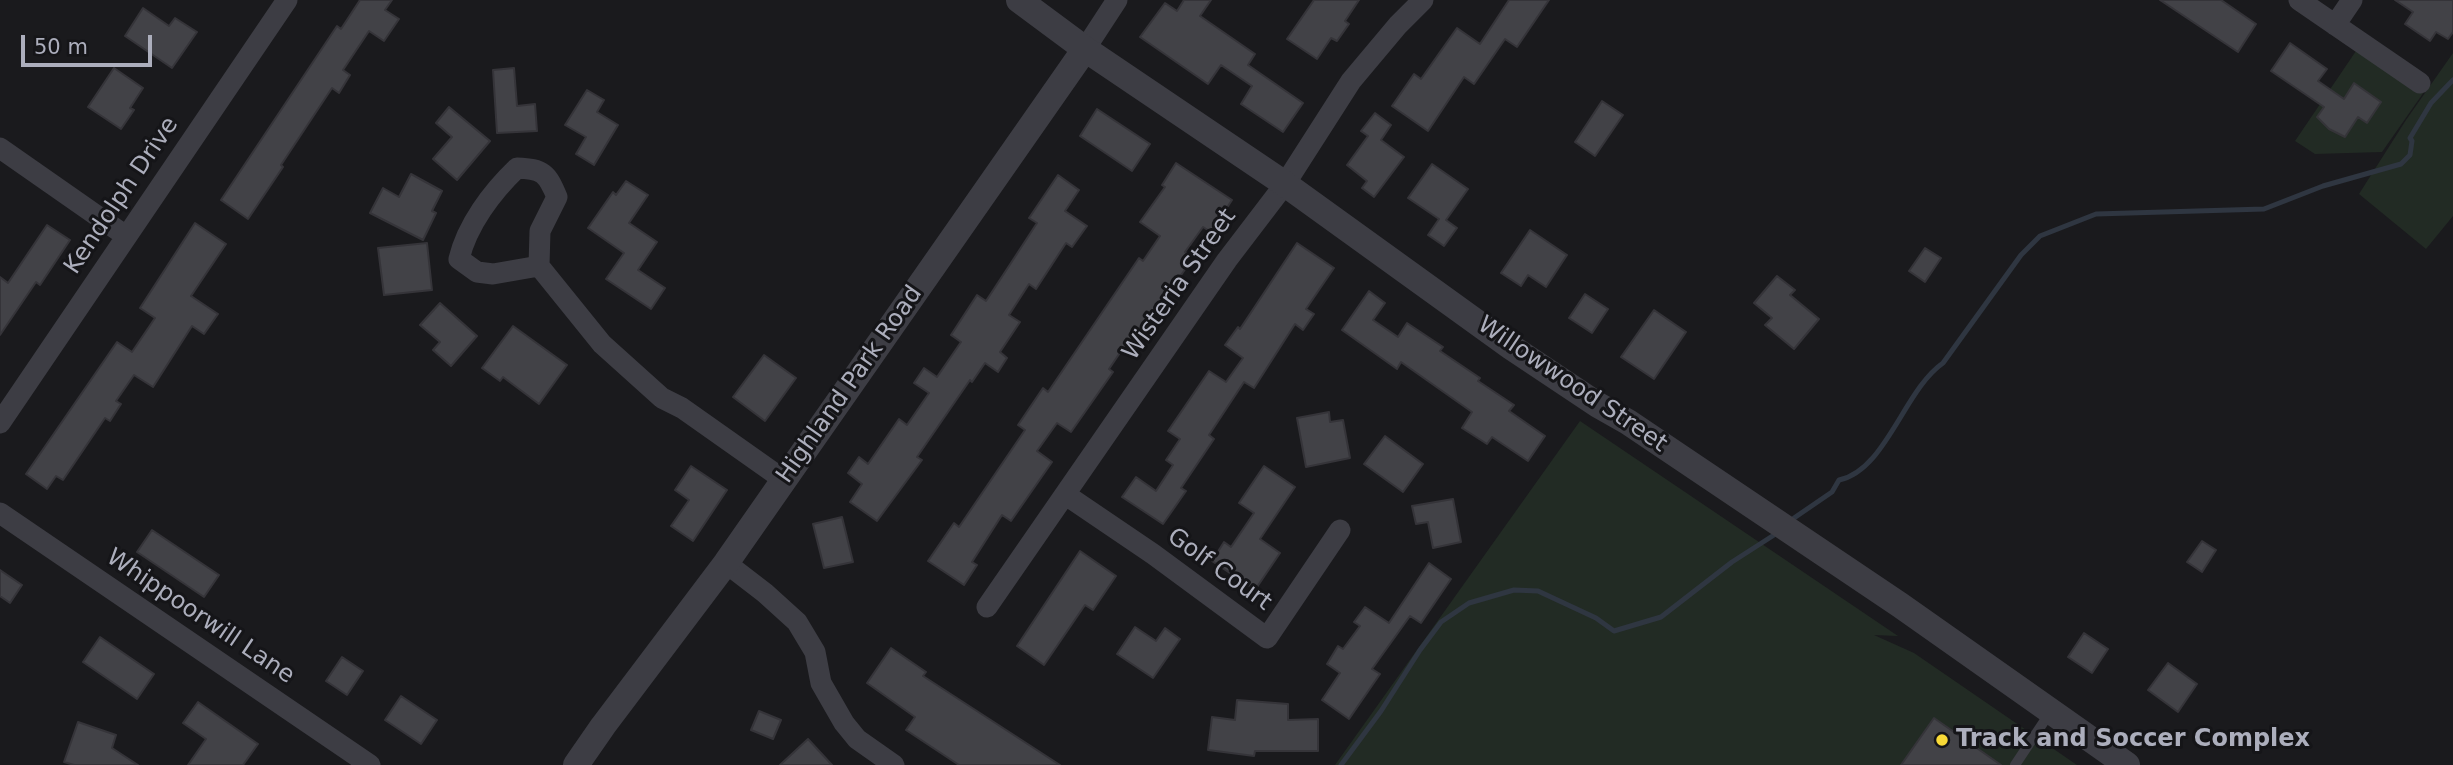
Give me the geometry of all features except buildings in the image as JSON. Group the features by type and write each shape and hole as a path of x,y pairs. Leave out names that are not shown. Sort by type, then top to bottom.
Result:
{"street":[{"name":"Kendolph Drive","path":"0,423 288,0"},
{"name":"Willowwood Street","path":"1019,0 1085,49 1285,184 1511,347 1628,422 1900,605 2127,765"},
{"name":"Highland Park Road","path":"576,765 726,563 1117,0"},
{"name":"Wisteria Street","path":"988,607 1227,260 1285,184 1351,81 1423,0"},
{"path":"2299,0 2420,83"},
{"path":"2335,25 2352,0"},
{"path":"0,148 126,236"},
{"path":"539,266 493,274 477,272 459,259 464,240 501,183 517,168 536,169 550,178 557,197 540,231 539,266 602,344 662,398 682,408 784,480"},
{"name":"Golf Court","path":"1066,495 1153,554 1267,638 1340,530"},
{"name":"Whippoorwill Lane","path":"0,513 370,765"},
{"path":"726,563 797,622 815,652 821,683 844,723 857,740 894,765"}],"lane":[{"path":"2015,765 2051,711"}],"shaded area":[{"path":"2358,48 2424,92 2382,152 2315,154 2295,141"},
{"path":"2453,53 2453,216 2426,249 2359,194"},
{"path":"1580,421 1898,636 1874,635 1914,653 2077,765 1335,765"}],"waterway":[{"path":"1794,518 1832,492 1839,480 1855,473 1870,461 1929,375 1943,363 2021,255 2040,236 2096,214 2264,209 2323,186 2401,164 2410,155 2410,138 2431,103 2453,80"},
{"path":"1341,765 1441,622 1469,603 1514,590 1538,591 1596,618 1614,631 1661,617 1732,562 1774,535"}],"place":[{"name":"Track and Soccer Complex","path":"1942,740"}]}
